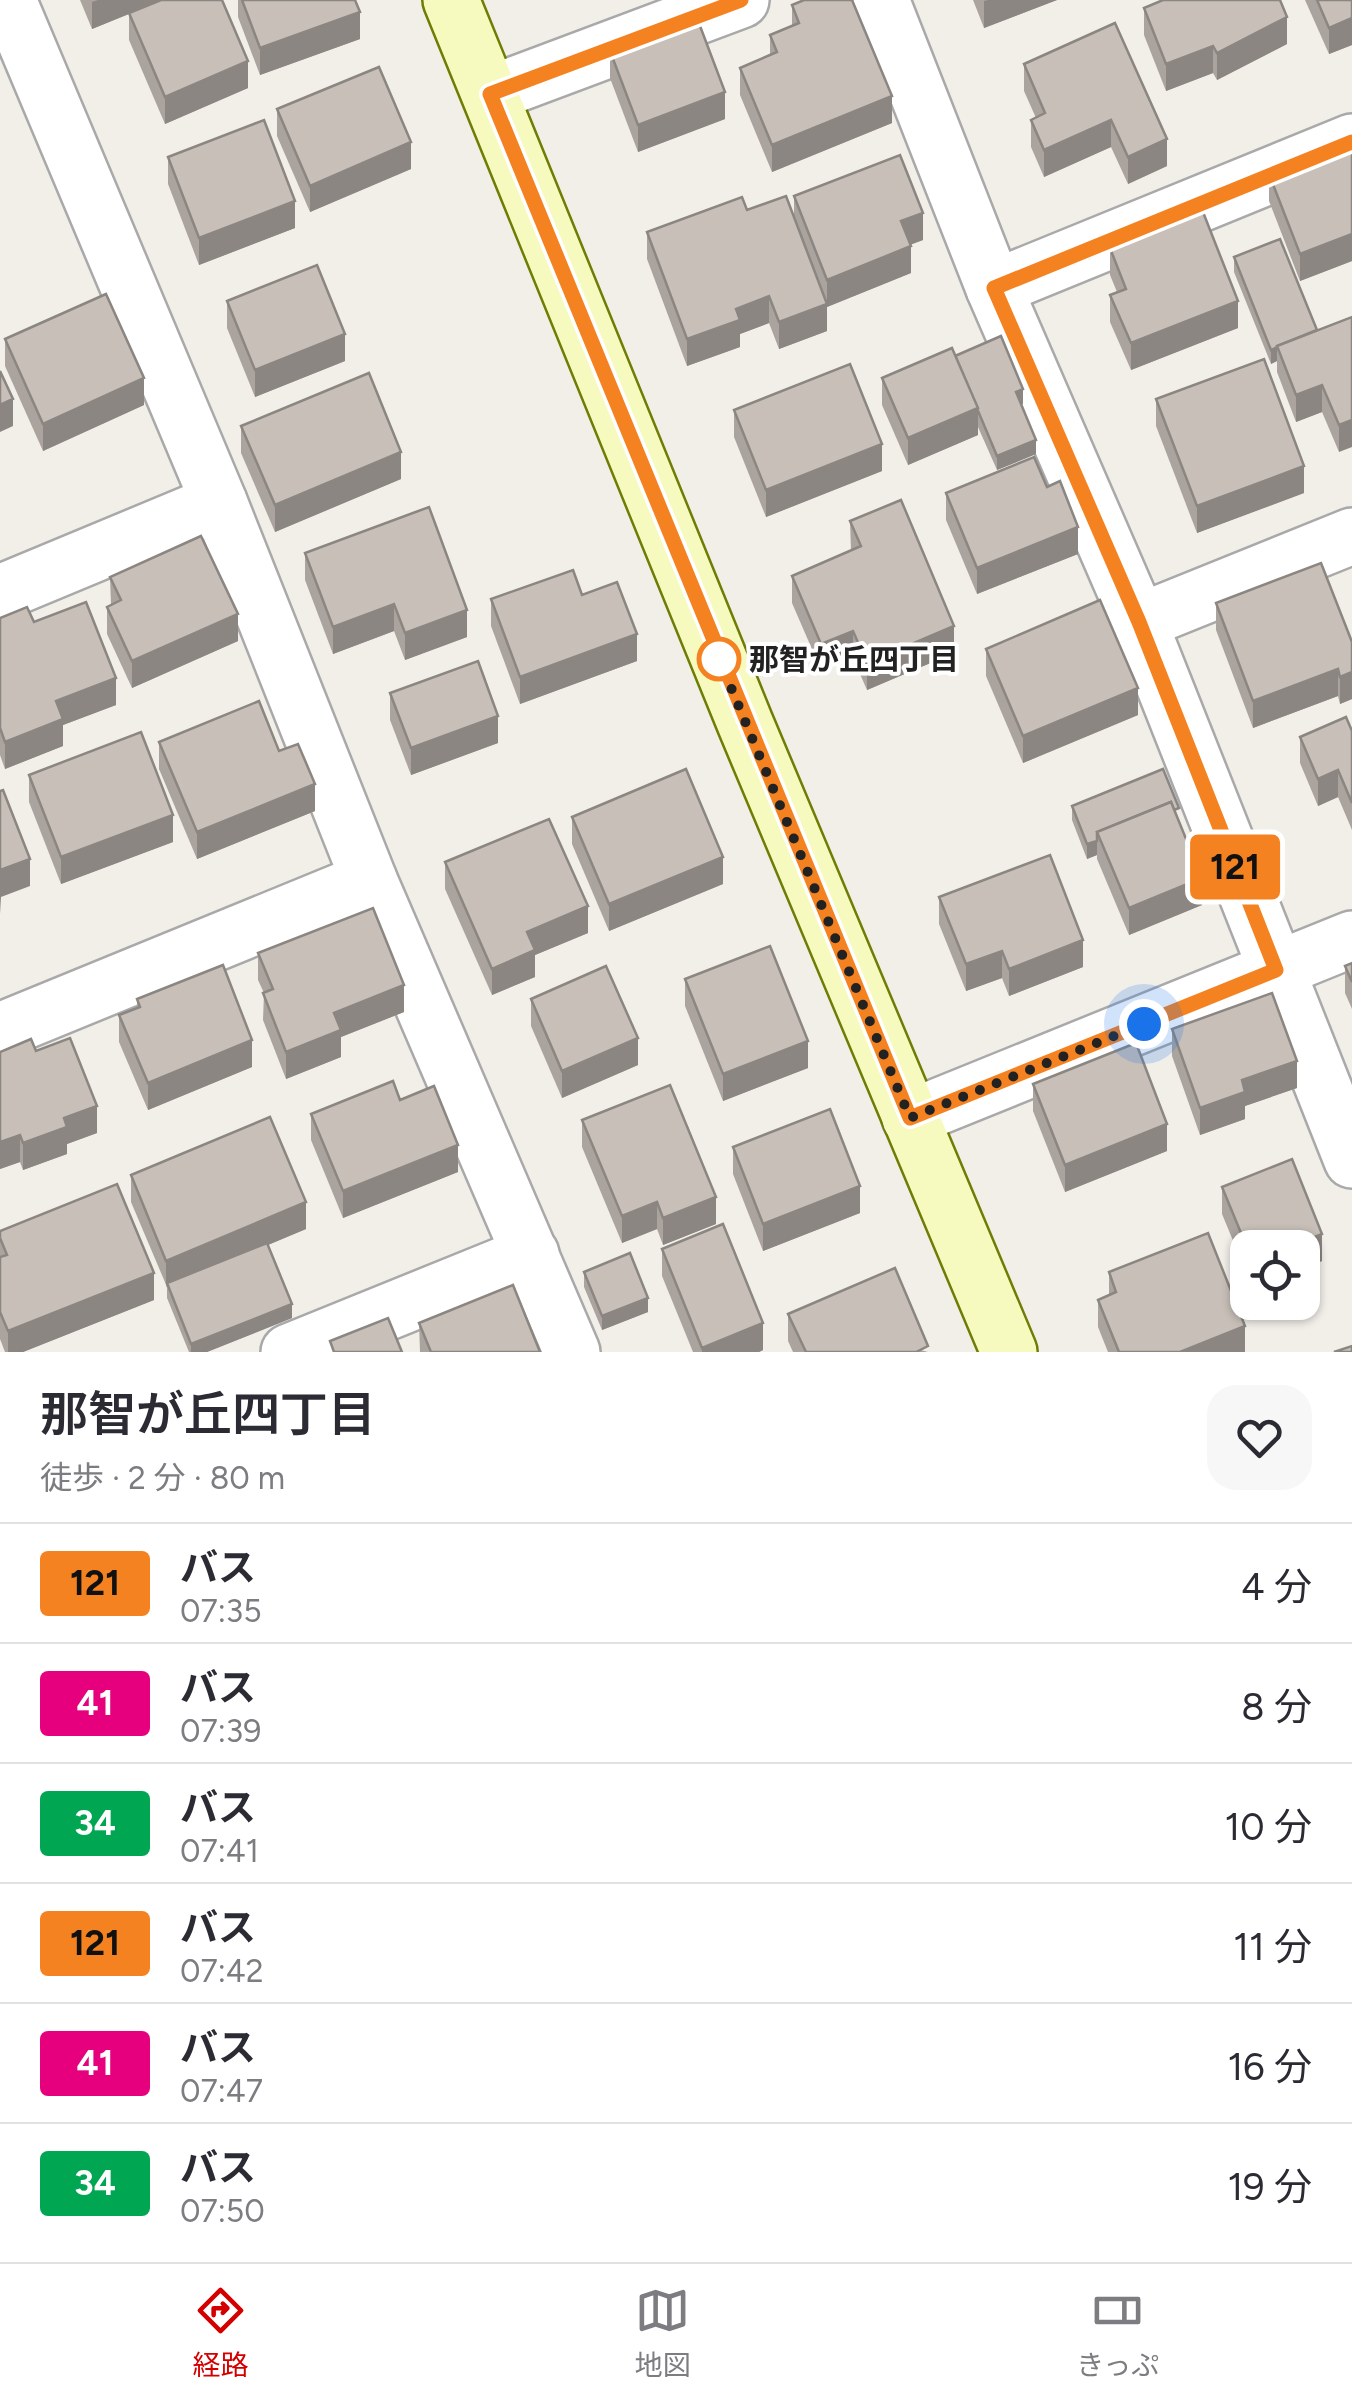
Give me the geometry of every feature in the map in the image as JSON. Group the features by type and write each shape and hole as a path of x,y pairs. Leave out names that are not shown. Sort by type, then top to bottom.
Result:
{"street":[{"path":"8,0 20,89 219,502 370,880 572,1352"},
{"path":"451,0 1009,1352"},
{"path":"490,94 741,0"},
{"path":"880,0 994,288 1139,622 1352,1160"},
{"path":"994,288 1352,142"},
{"path":"0,593 219,502"},
{"path":"1139,622 1352,536"},
{"path":"0,1031 370,880"},
{"path":"910,1118 1352,939"},
{"path":"289,1352 531,1254"}],"building":[{"path":"161,0 222,0 248,61 165,97 129,13"},
{"path":"242,0 355,0 360,12 260,48"},
{"path":"804,0 852,0 892,96 772,145 740,68 777,52 770,35 799,23 792,5"},
{"path":"1163,0 1280,0 1287,17 1217,53 1213,46 1166,64 1144,8"},
{"path":"1317,0 1352,0 1352,18 1329,28"},
{"path":"697,18 725,92 638,125 610,51"},
{"path":"1115,23 1167,139 1128,157 1111,120 1044,150 1031,120 1045,113 1024,64"},
{"path":"379,67 411,142 310,186 277,109"},
{"path":"264,120 295,201 199,238 168,157"},
{"path":"1348,144 1352,154 1352,234 1300,254 1269,174"},
{"path":"900,155 923,213 901,221 911,246 827,280 794,196"},
{"path":"786,196 827,304 779,322 769,296 736,309 740,320 687,339 647,232 742,197 747,210"},
{"path":"1203,212 1238,301 1131,343 1110,295 1126,289 1110,248"},
{"path":"1280,239 1317,330 1271,350 1234,257"},
{"path":"317,265 345,334 255,370 227,301"},
{"path":"106,294 144,378 43,424 5,339"},
{"path":"1352,317 1352,420 1339,425 1322,385 1296,395 1277,346"},
{"path":"1001,336 1023,389 1016,392 1036,440 997,456 955,356"},
{"path":"952,348 978,408 908,438 882,378"},
{"path":"1264,359 1304,466 1197,506 1156,399"},
{"path":"850,364 882,444 766,490 734,410"},
{"path":"0,371 13,399 0,405"},
{"path":"369,373 401,452 275,505 241,426"},
{"path":"1034,457 1047,487 1060,481 1078,527 977,568 946,493"},
{"path":"901,500 954,626 867,663 853,631 821,644 792,576 861,546 850,521"},
{"path":"429,507 467,610 405,633 394,604 333,627 305,553"},
{"path":"201,536 238,614 132,661 107,607 121,600 110,577"},
{"path":"1321,563 1352,642 1352,672 1340,677 1338,669 1253,701 1216,603"},
{"path":"573,570 582,595 617,582 637,634 520,677 491,599"},
{"path":"1100,600 1138,688 1023,736 986,649"},
{"path":"86,602 116,678 56,701 63,719 5,742 0,728 0,618 27,607 34,622"},
{"path":"478,661 498,716 411,748 390,693"},
{"path":"259,701 279,751 298,744 315,784 197,832 159,742"},
{"path":"1346,717 1352,731 1352,803 1338,770 1318,779 1300,737"},
{"path":"141,732 173,815 61,857 29,775"},
{"path":"686,769 723,857 609,904 572,817"},
{"path":"1163,769 1179,808 1174,810 1171,802 1097,832 1097,841 1087,844 1072,806"},
{"path":"3,790 30,859 0,870 0,791"},
{"path":"1171,802 1202,878 1129,908 1097,832"},
{"path":"549,819 588,906 527,932 535,950 492,969 445,862"},
{"path":"1050,855 1083,940 1009,969 1002,951 966,964 939,897"},
{"path":"373,908 404,985 334,1013 341,1030 286,1052 263,993 273,989 258,953"},
{"path":"770,946 808,1041 723,1074 685,979"},
{"path":"1352,963 1352,982 1345,966"},
{"path":"223,965 252,1040 148,1083 119,1015 140,1007 137,999"},
{"path":"606,966 638,1038 562,1071 531,999"},
{"path":"1272,993 1297,1061 1242,1080 1245,1092 1200,1108 1172,1029"},
{"path":"70,1038 97,1106 64,1118 67,1127 23,1143 20,1135 0,1142 0,1052 31,1039 36,1051"},
{"path":"1136,1043 1167,1124 1065,1165 1033,1084"},
{"path":"393,1081 400,1100 434,1086 458,1145 343,1191 311,1114"},
{"path":"670,1085 716,1197 663,1218 657,1202 622,1216 582,1120"},
{"path":"830,1109 860,1186 763,1224 733,1147"},
{"path":"270,1117 306,1202 166,1261 131,1175"},
{"path":"1292,1159 1322,1234 1320,1230 1240,1230 1222,1187"},
{"path":"117,1184 154,1273 8,1331 0,1312 0,1257 7,1255 0,1231"},
{"path":"723,1224 763,1323 702,1348 662,1249"},
{"path":"1208,1233 1230,1288 1230,1320 1243,1320 1245,1326 1180,1352 1119,1352 1098,1300 1116,1292 1109,1272"},
{"path":"267,1243 292,1304 191,1344 167,1283"},
{"path":"630,1253 648,1298 602,1316 584,1272"},
{"path":"895,1268 928,1346 916,1352 806,1352 788,1314"},
{"path":"513,1285 540,1352 431,1352 419,1323"},
{"path":"388,1318 402,1352 334,1352 330,1341"}],"bus line":[{"name":"121","path":"741,0 490,94 910,1118 1276,970 1139,622 994,288 1352,142"}],"place":[{"name":"那智が丘四丁目","path":"719,659"}],"route":[{"path":"719,659 715,649 910,1118 1144,1024"}]}
